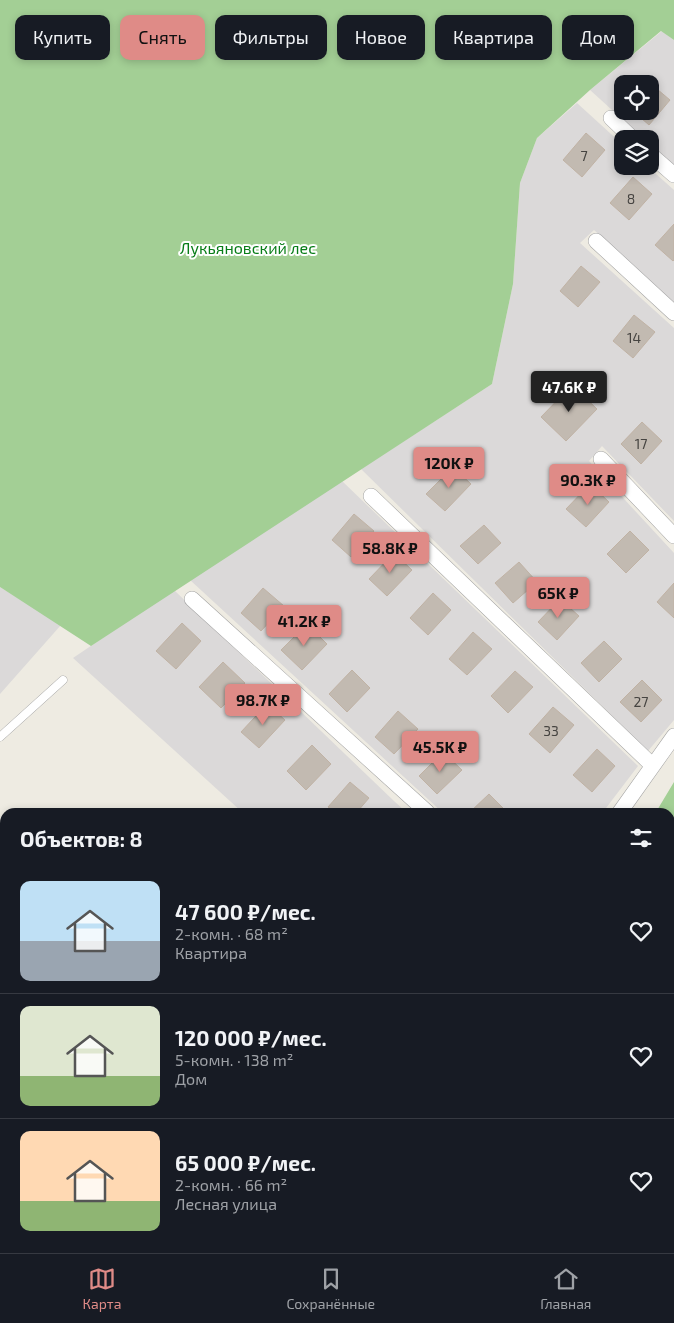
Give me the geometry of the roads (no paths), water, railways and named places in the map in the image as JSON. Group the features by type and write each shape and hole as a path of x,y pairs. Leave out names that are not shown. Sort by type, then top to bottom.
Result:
{"street":[{"path":"611,118 624,130"},
{"path":"659,162 674,175"},
{"path":"596,241 674,313"},
{"path":"601,459 674,536"},
{"path":"371,496 652,765"},
{"path":"192,599 423,808"},
{"path":"623,808 674,736"}],"lane":[{"path":"0,737 63,680"}],"park label":[{"name":"Лукьяновский лес","path":"248,247"}]}
